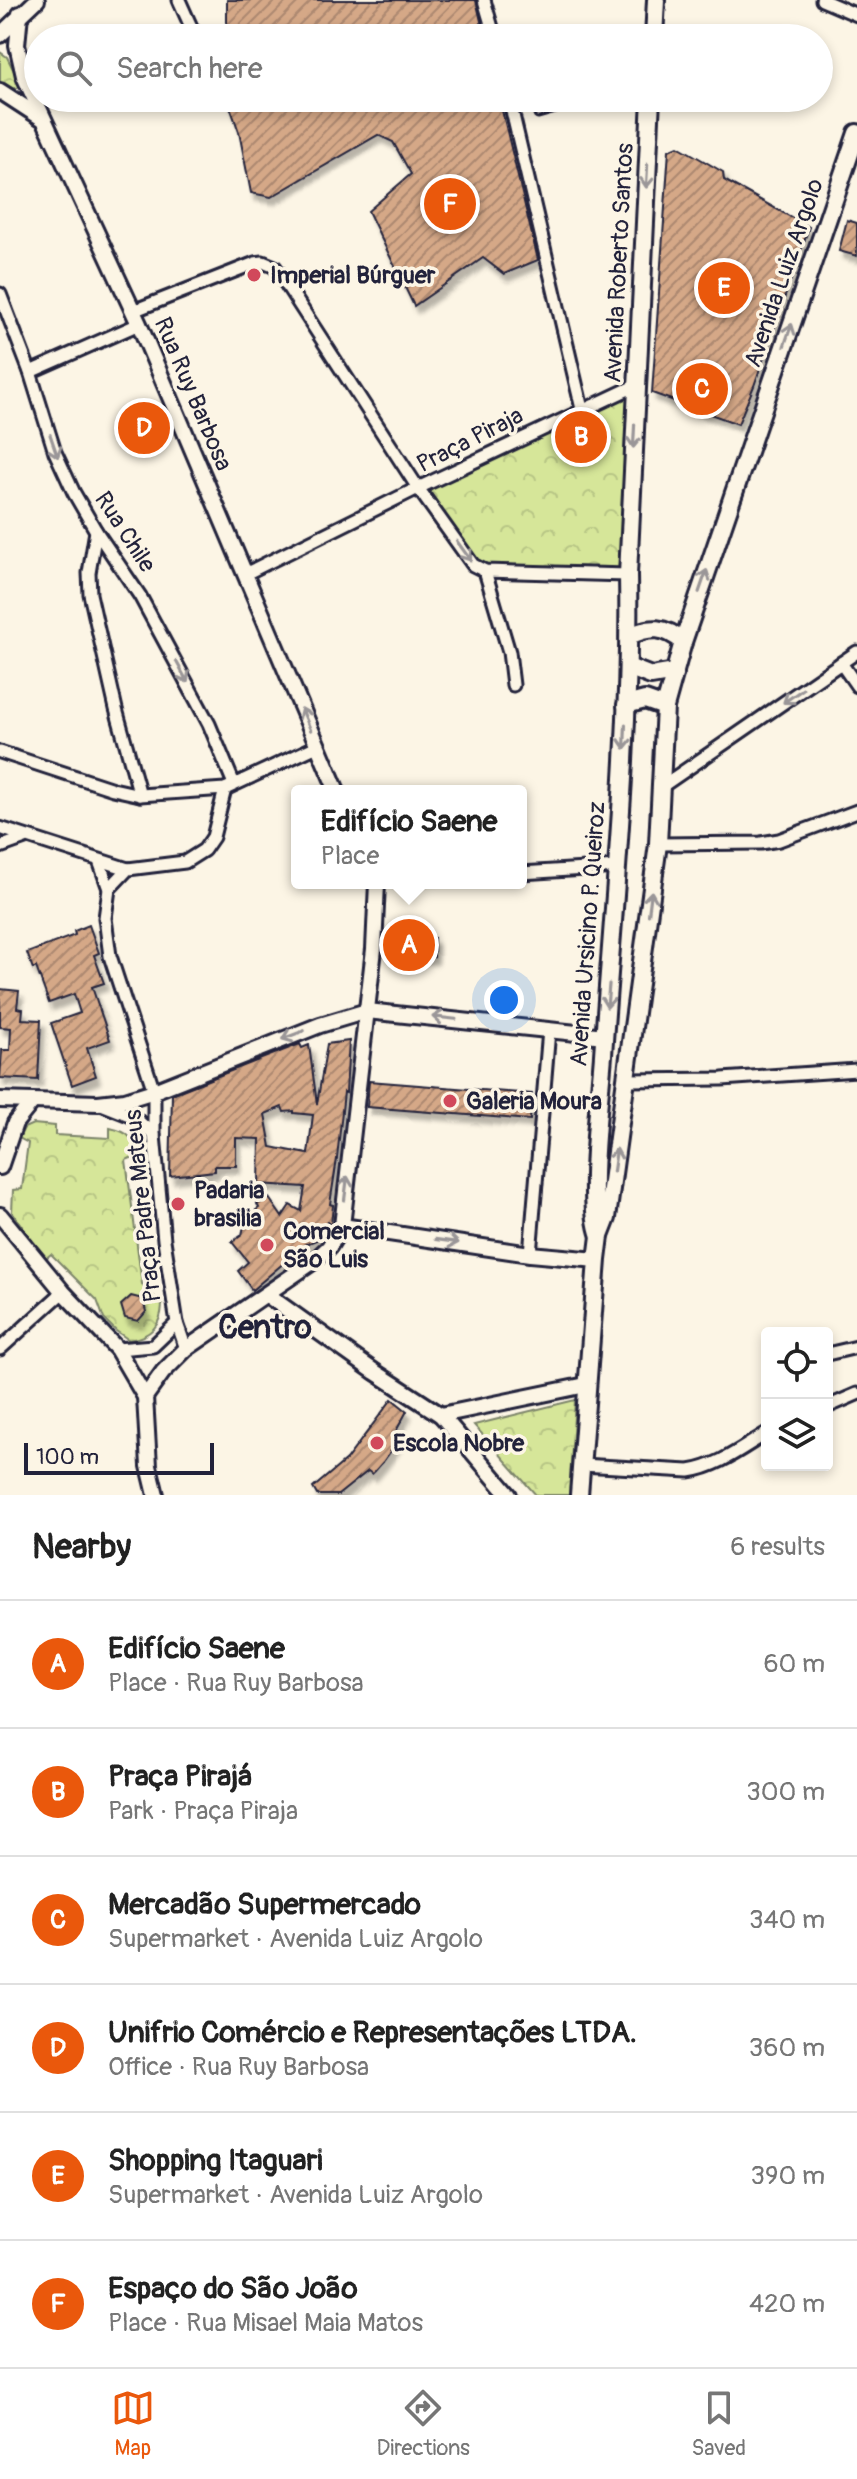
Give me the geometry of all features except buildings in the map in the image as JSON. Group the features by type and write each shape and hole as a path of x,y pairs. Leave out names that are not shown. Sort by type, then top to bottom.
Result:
{"main road":[{"path":"655,24 656,0"},
{"name":"Avenida Roberto Santos","path":"628,575 650,112"},
{"name":"Avenida Luiz Argolo","path":"679,656 857,133"},
{"name":"Avenida Ursicino P. Queiroz","path":"600,1236 595,1204 618,867 628,667 628,575"},
{"path":"628,667 651,676 679,656 673,634 663,629 641,630 629,636"},
{"name":"Avenida Ursicino P. Queiroz","path":"600,1236 607,1218 658,844 665,707 679,656"},
{"path":"626,705 645,700 665,707"},
{"path":"579,1495 600,1236"}],"street":[{"path":"0,35 37,0"},
{"path":"179,0 190,24"},
{"path":"484,0 491,24"},
{"path":"822,0 857,15"},
{"name":"Rua Ruy Barbosa","path":"20,14 17,45 24,72"},
{"path":"0,91 24,107"},
{"path":"32,112 44,120"},
{"name":"Rua Ruy Barbosa","path":"41,112 136,317 334,785"},
{"path":"512,112 582,409"},
{"path":"30,372 136,317 255,263 263,262 275,267 418,488 245,574"},
{"name":"Rua Chile","path":"0,294 30,372 55,452 74,493 140,596 209,724 229,787"},
{"name":"Praça Piraja","path":"485,571 473,565 418,488 637,385"},
{"path":"96,531 89,573 90,594 116,709 140,795"},
{"path":"513,685 509,652 485,571 628,575"},
{"path":"661,787 857,652"},
{"path":"841,663 857,686"},
{"path":"0,752 140,795 229,787 317,746"},
{"path":"0,828 128,869 185,862 204,850 217,824 229,787"},
{"path":"658,844 761,843 779,840 857,811"},
{"path":"0,847 25,838"},
{"path":"99,861 109,889 105,918 110,956 154,1091 287,1037 367,1011 605,1036"},
{"path":"527,873 618,867"},
{"path":"109,889 128,869"},
{"path":"145,1397 163,1372 186,1349 314,1261 329,1247 342,1226 374,949 377,889"},
{"path":"530,1254 549,1030"},
{"path":"627,1080 722,1079 857,1070"},
{"name":"Praça Padre Mateus","path":"0,1100 98,1103 125,1100 154,1091 154,1135 164,1240 177,1323 186,1349"},
{"path":"0,1167 15,1123 32,1102"},
{"path":"98,1103 134,1117 154,1135"},
{"path":"0,1215 63,1292 117,1349 145,1397 148,1455 156,1495"},
{"path":"342,1226 530,1254 597,1260"},
{"path":"0,1349 63,1292"},
{"path":"267,1295 441,1415 509,1495"},
{"name":"Praça Padre Mateus","path":"117,1349 153,1346 177,1323"},
{"path":"833,1353 857,1347"},
{"path":"441,1415 586,1385"},
{"path":"833,1404 857,1394"},
{"path":"581,1465 702,1470 761,1437"}],"lane":[{"path":"538,114 545,112"}],"green space":[{"path":"0,52 7,57 20,88 0,82"},
{"path":"637,385 628,575 485,571 418,488"},
{"path":"33,1124 55,1126 55,1135 110,1138 110,1128 122,1131 131,1140 136,1156 126,1160 142,1284 162,1305 157,1324 143,1336 129,1340 116,1331 104,1319 97,1300 51,1254 45,1259 12,1212 13,1190 22,1189 28,1143 19,1138 24,1128"},
{"path":"575,1400 569,1495 536,1495 474,1425"}],"place":[{"name":"Espaço do São João","path":"450,204"},
{"name":"Imperial Búrguer","path":"254,275"},
{"name":"Shopping Itaguari","path":"724,288"},
{"name":"Mercadão Supermercado","path":"702,389"},
{"name":"Unifrio Comércio e Representações LTDA.","path":"144,428"},
{"name":"Praça Pirajá","path":"581,437"},
{"name":"Edifício Saene","path":"409,945"},
{"name":"Galeria Moura","path":"450,1101"},
{"name":"Padaria brasilia","path":"178,1204"},
{"name":"Comercial São Luis","path":"267,1245"},
{"name":"Escola Nobre","path":"377,1443"}],"district":[{"name":"Centro","path":"265,1328"}]}
